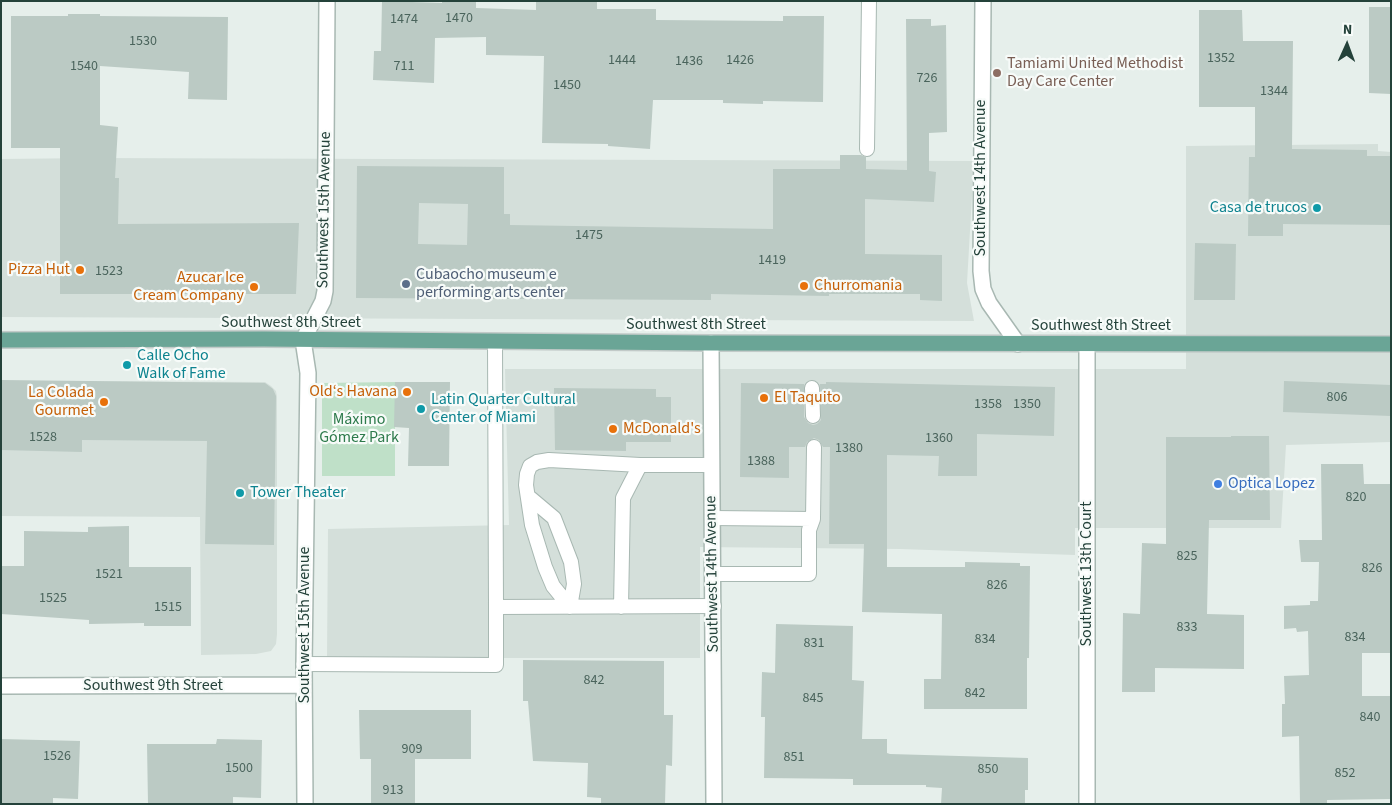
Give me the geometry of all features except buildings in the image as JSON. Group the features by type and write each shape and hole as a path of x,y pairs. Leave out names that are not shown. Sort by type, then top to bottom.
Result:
{"main road":[{"name":"Southwest 8th Street","path":"1,340 1391,344"}],"street":[{"name":"Southwest 15th Avenue","path":"305,804 304,664 308,373 303,340 324,301 325,291 327,1"},
{"name":"Southwest 14th Avenue","path":"983,1 981,271 983,289 988,303 1018,344"},
{"name":"Southwest 14th Avenue","path":"711,343 714,804"},
{"name":"Southwest 13th Court","path":"1087,344 1087,804"},
{"name":"Southwest 9th Street","path":"1,686 304,685"}],"lane":[{"path":"867,149 869,1"},
{"path":"304,664 496,665 495,341"},
{"path":"812,388 813,416"},
{"path":"713,574 810,574 809,530 813,519 814,447"},
{"path":"570,607 553,586 532,525 526,485 530,466 537,462 549,460 640,465 712,464"},
{"path":"622,607 622,498 640,465"},
{"path":"529,497 554,518 571,562 574,584 570,607"},
{"path":"712,518 813,519"},
{"path":"496,607 714,606"}],"shaded area":[{"path":"1378,144 1378,151 1391,152 1391,442 1286,445 1281,528 1075,528 1075,555 900,549 700,547 700,658 327,658 328,529 509,525 505,369 1186,369 1186,146"},
{"path":"1,159 974,161 967,283 974,321 1,317"},
{"path":"1,381 265,382 276,391 277,634 276,644 271,651 256,654 201,655 200,517 1,516"}],"green space":[{"name":"Máximo Gómez Park","path":"395,382 395,476 322,476 322,383"}],"place":[{"name":"Tamiami United Methodist Day Care Center","path":"997,73"},
{"name":"Casa de trucos","path":"1317,208"},
{"name":"Pizza Hut","path":"80,270"},
{"name":"Cubaocho museum e performing arts center","path":"406,284"},
{"name":"Churromania","path":"804,286"},
{"name":"Azucar Ice Cream Company","path":"254,287"},
{"name":"Calle Ocho Walk of Fame","path":"127,365"},
{"name":"Old‘s Havana","path":"407,392"},
{"name":"El Taquito","path":"764,398"},
{"name":"La Colada Gourmet","path":"104,402"},
{"name":"Latin Quarter Cultural Center of Miami","path":"421,409"},
{"name":"McDonald's","path":"613,429"},
{"name":"Optica Lopez","path":"1218,484"},
{"name":"Tower Theater","path":"240,493"}]}
